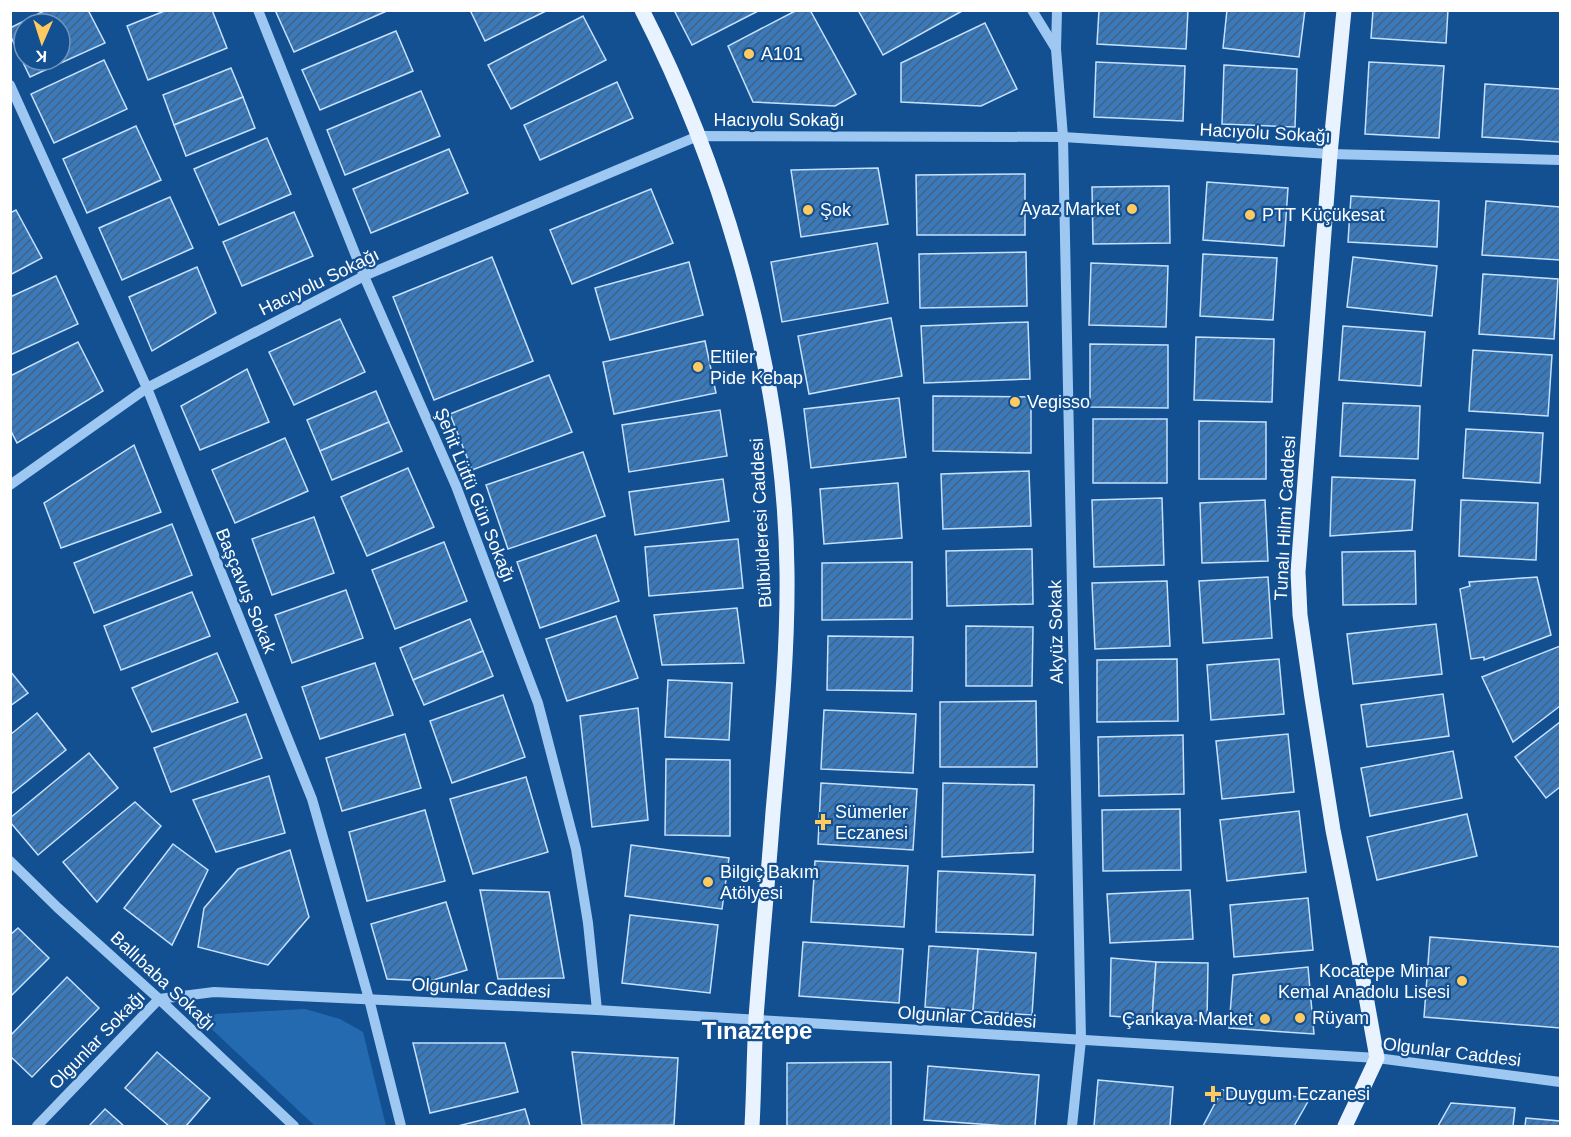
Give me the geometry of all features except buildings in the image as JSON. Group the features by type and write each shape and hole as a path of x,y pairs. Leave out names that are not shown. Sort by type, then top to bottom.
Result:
{"main road":[{"name":"Bülbülderesi Caddesi","path":"642,10 719,189 756,324 779,445 787,572 782,705 756,1020 752,1126"},
{"name":"Tunalı Hilmi Caddesi","path":"1344,10 1330,154 1298,572 1300,615 1333,830 1377,1058"},
{"path":"1345,1126 1377,1058"}],"street":[{"name":"Şehit Lütfü Gün Sokağı","path":"258,10 364,276 456,486 538,703 576,849 588,923 597,1010"},
{"path":"1032,10 1056,49"},
{"name":"Akyüz Sokak","path":"1057,10 1056,49 1063,137 1081,1040 1072,1126"},
{"name":"Başçavuş Sokak","path":"10,85 147,388 312,799 369,999 400,1126"},
{"name":"Hacıyolu Sokağı","path":"10,485 147,388 364,276 698,136 1063,137 1330,154 1560,160"},
{"name":"Ballıbaba Sokağı","path":"10,861 294,1126"},
{"name":"Olgunlar Sokağı","path":"37,1126 159,999 214,992 369,999"},
{"name":"Olgunlar Caddesi","path":"369,999 597,1010 1377,1058 1560,1082"}],"shaded area":[{"path":"305,1009 340,1019 363,1032 386,1126 315,1126 203,1021 216,1014"}],"place":[{"name":"A101","path":"749,54"},
{"name":"Ayaz Market","path":"1132,209"},
{"name":"Şok","path":"808,210"},
{"name":"PTT Küçükesat","path":"1250,215"},
{"name":"Eltiler Pide Kebap","path":"698,367"},
{"name":"Vegisso","path":"1015,402"},
{"name":"Sümerler Eczanesi","path":"823,822"},
{"name":"Bilgiç Bakım Atölyesi","path":"708,882"},
{"name":"Kocatepe Mimar Kemal Anadolu Lisesi","path":"1462,981"},
{"name":"Rüyam","path":"1300,1018"},
{"name":"Çankaya Market","path":"1265,1019"},
{"name":"Duygum Eczanesi","path":"1213,1094"}],"district":[{"name":"Tınaztepe","path":"757,1030"}]}
